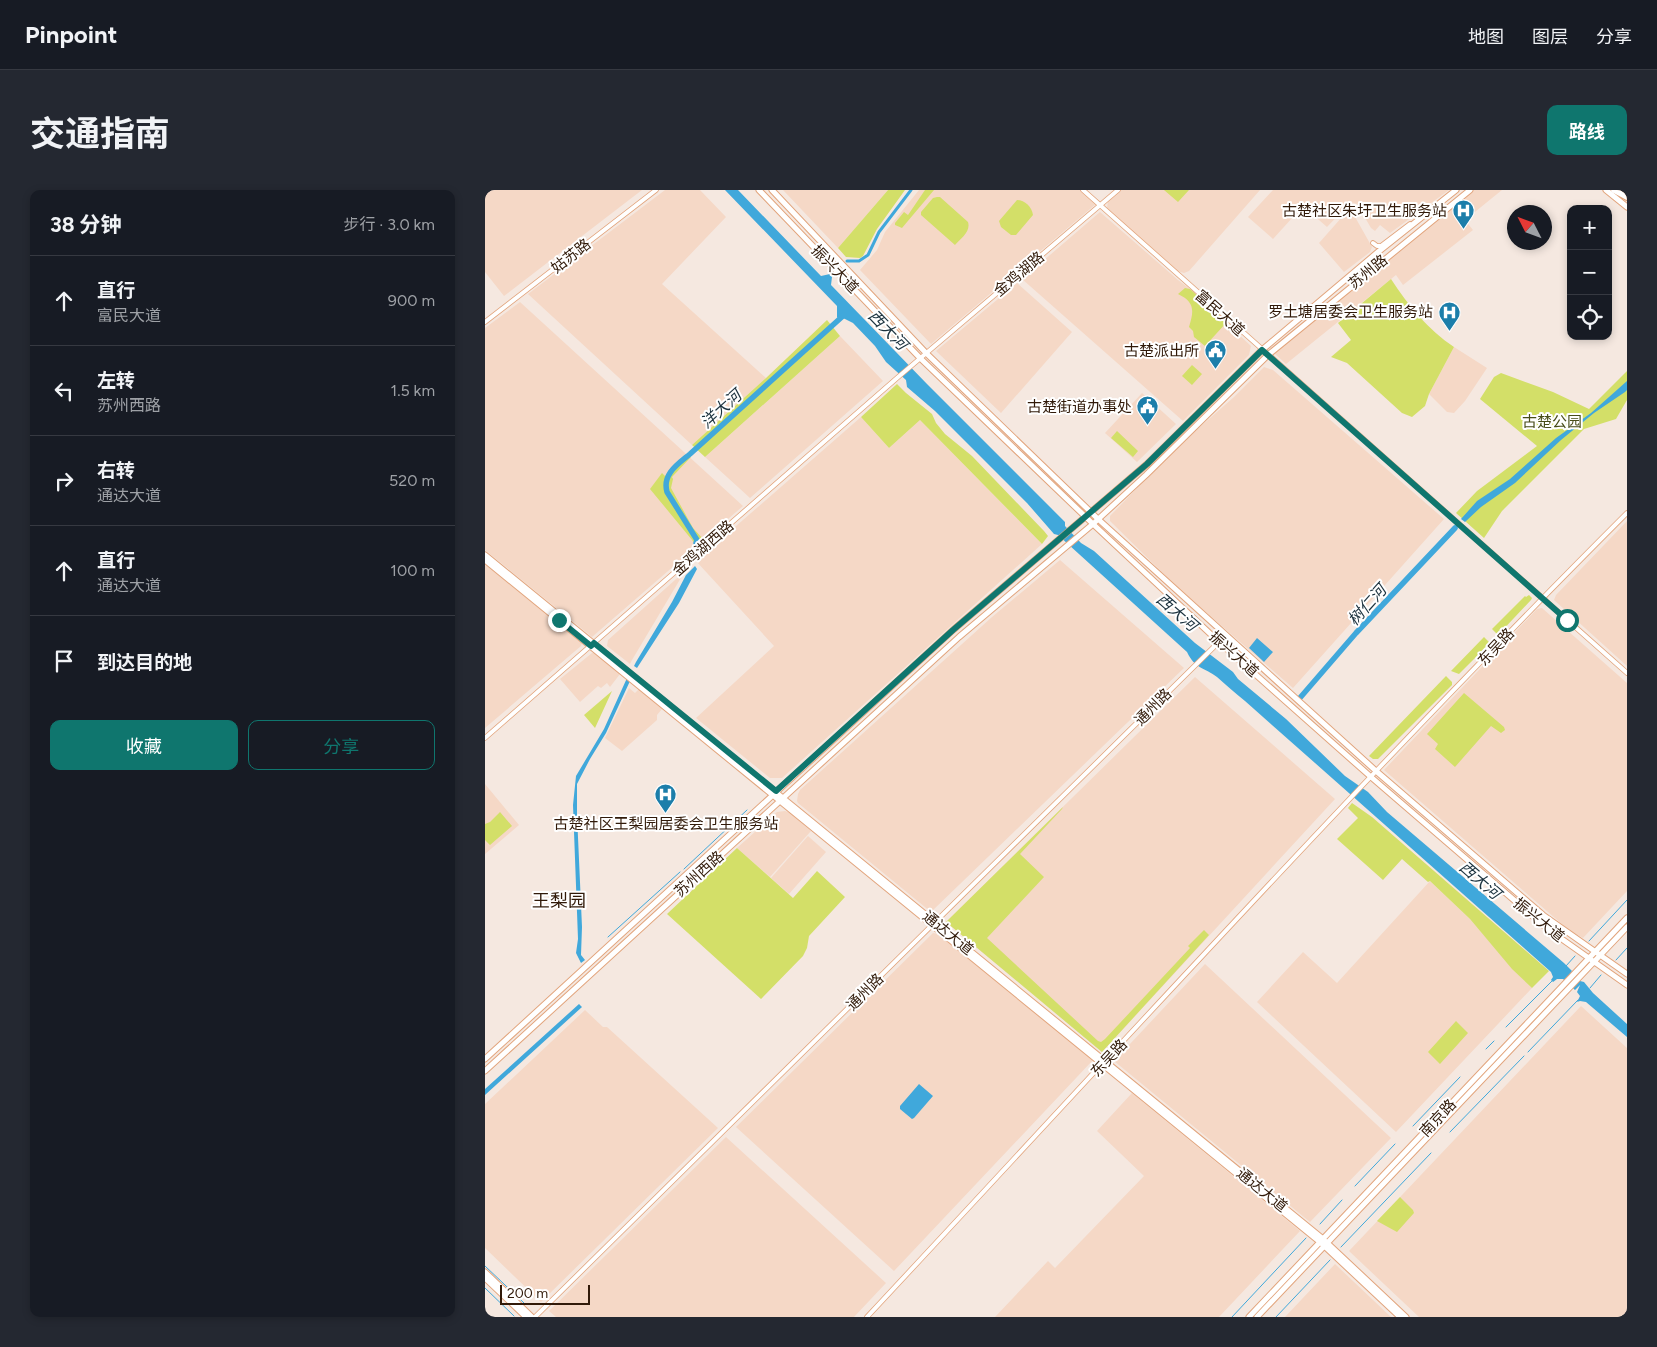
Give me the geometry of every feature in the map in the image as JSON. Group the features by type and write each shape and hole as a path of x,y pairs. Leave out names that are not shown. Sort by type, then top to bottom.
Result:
{"highway":[{"path":"1614,190 1627,197"}],"main road":[{"name":"振兴大道","path":"759,190 920,358 1093,524 1368,779 1529,913 1627,985"},
{"name":"振兴大道","path":"772,190 926,353 1098,519 1376,771 1543,915 1627,974"},
{"name":"苏州路","path":"1262,350 1382,249 1456,190"},
{"name":"苏州路","path":"1267,355 1470,190"},
{"path":"1606,190 1627,207"},
{"name":"苏州西路","path":"487,1057 953,630 1147,464 1262,350"},
{"name":"苏州西路","path":"485,1071 959,637 1093,524 1146,475 1267,355"},
{"path":"1077,499 1091,505 1106,499"},
{"path":"1070,502 1076,511 1076,524"},
{"path":"1101,504 1106,511 1104,518 1106,526"},
{"path":"1083,532 1103,533"},
{"name":"通达大道","path":"485,555 1323,1243 1406,1317"},
{"name":"通达大道","path":"485,560 592,644"},
{"name":"南京路","path":"1598,954 1627,918"},
{"name":"南京路","path":"1249,1317 1323,1243 1564,988 1627,927"},
{"name":"通达大道","path":"1323,1243 1399,1317"},
{"name":"南京路","path":"1257,1317 1323,1243"},
{"path":"485,1272 534,1317"},
{"path":"485,1278 526,1317"}],"street":[{"name":"姑苏路","path":"485,322 656,190"},
{"name":"富民大道","path":"1083,190 1627,674"},
{"name":"金鸡湖路","path":"920,358 1117,190"},
{"path":"1373,243 1381,246 1420,218"},
{"name":"金鸡湖西路","path":"485,738 920,358"},
{"name":"东吴路","path":"867,1317 1368,779 1542,598 1627,513"},
{"name":"通州路","path":"534,1317 1226,636"},
{"path":"580,972 586,978"},
{"path":"553,996 559,1003"},
{"path":"487,1057 495,1061"}],"shaded area":[{"path":"485,190 642,190 504,296 485,272"},
{"path":"665,190 700,190 726,217 662,284 766,378 692,445 528,294"},
{"path":"783,190 888,190 838,248"},
{"path":"919,190 1080,190 1096,204 931,344 860,270 877,250 885,232"},
{"path":"1121,190 1260,190 1189,271 1184,273 1177,271 1107,208 1108,201"},
{"path":"1273,190 1449,190 1390,233 1380,225 1375,231 1371,228 1357,204 1351,202 1327,227 1303,206 1273,239 1248,217"},
{"path":"1474,190 1502,190 1465,220 1473,230 1403,285 1396,275 1286,364 1274,353"},
{"path":"1350,208 1372,247 1370,252 1344,272 1319,243"},
{"path":"1100,212 1190,289 1251,346 1249,355 1183,421 1022,279"},
{"path":"1017,283 1072,332 1001,413 936,351"},
{"path":"520,302 743,506 592,637 485,550 485,328"},
{"path":"840,336 883,381 750,498 705,457"},
{"path":"1454,347 1487,368 1465,401 1454,413 1447,412 1429,394"},
{"path":"1264,367 1273,370 1444,519 1293,688 1177,587 1110,521 1110,516 1175,449 1234,397"},
{"path":"1142,393 1176,424 1137,462 1105,433"},
{"path":"861,417 889,448 920,420 1042,544 782,778 770,778 696,718 774,646 696,561"},
{"path":"1627,521 1627,666 1554,600 1556,595"},
{"path":"1060,560 1184,668 931,912 798,803 798,794 800,790 992,617"},
{"path":"485,564 582,643 581,646 485,728"},
{"path":"685,571 630,664 607,646 608,640"},
{"path":"1542,608 1627,683 1627,891 1583,938 1570,931 1384,770 1537,609"},
{"path":"592,653 620,674 610,687 607,683 601,688 598,686 580,702 560,679"},
{"path":"1195,677 1335,799 1102,1052 946,922"},
{"path":"629,688 635,693 639,689 662,709 657,715 657,720 622,751 605,738"},
{"path":"485,784 519,825 485,854"},
{"path":"785,811 811,831 770,877 737,848 777,812"},
{"path":"808,836 826,852 789,894 771,878"},
{"path":"1430,881 1470,919 1512,968 1532,988 1396,1132 1257,1002 1303,952 1337,983"},
{"path":"933,933 938,934 1093,1060 894,1271 736,1127"},
{"path":"1205,964 1391,1138 1310,1222 1114,1061"},
{"path":"1581,1006 1627,1048 1627,1317 1419,1317 1349,1251"},
{"path":"585,1010 603,1027 607,1027 718,1128 541,1302 485,1248 485,1104"},
{"path":"1132,1093 1300,1231 1219,1317 995,1317 1048,1261 1055,1268 1144,1176 1097,1131"},
{"path":"726,1137 886,1283 854,1317 556,1317 549,1311"},
{"path":"1335,1264 1391,1317 1285,1317"}],"green space":[{"path":"888,190 905,190 877,229 863,256 860,258 846,257 838,248"},
{"path":"925,190 934,190 902,228 895,225 904,212 908,215"},
{"path":"1164,190 1189,190 1178,202"},
{"path":"940,197 968,222 967,232 955,245 921,215 921,212 933,198"},
{"path":"1017,200 1028,204 1033,215 1016,235 1011,235 1001,227 999,221"},
{"path":"1391,279 1419,316 1454,347 1429,394 1425,406 1412,417 1402,413 1347,363 1331,357 1351,340 1338,323"},
{"path":"1185,288 1190,289 1227,322 1205,346 1194,337 1193,331 1189,327 1192,308 1188,300 1178,294"},
{"path":"827,320 840,336 705,457 692,445 766,378"},
{"path":"1192,365 1202,374 1192,385 1182,376"},
{"name":"古楚公园","path":"1627,371 1627,400 1616,419 1584,429 1502,511 1484,538 1456,513 1477,491 1537,446 1480,399 1494,377 1501,373 1553,392 1589,409"},
{"path":"897,384 932,414 936,423 945,434 972,456 1044,531 1048,536 1042,544 920,420 889,448 861,417"},
{"path":"1117,431 1138,451 1133,457 1111,438"},
{"path":"687,454 691,457 672,477 671,488 693,528 704,540 697,546 650,489 662,473 665,476"},
{"path":"1529,595 1532,598 1531,600 1498,635 1492,629 1525,596"},
{"path":"1484,637 1490,643 1459,674 1451,671"},
{"path":"1446,676 1452,682 1452,685 1378,759 1373,759 1369,756"},
{"path":"612,691 595,728 584,715"},
{"path":"1464,693 1504,727 1505,730 1501,733 1491,726 1455,767 1435,749 1438,744 1427,734"},
{"path":"1352,803 1372,817 1549,971 1532,988 1512,969 1470,919 1430,881 1428,882 1402,859 1383,880 1337,839 1358,818 1348,808"},
{"path":"1063,807 1020,854 1044,877 987,938 1098,1041 1101,1042 1105,1039 1190,948 1188,946 1204,930 1209,935 1102,1052 946,922"},
{"path":"500,812 512,826 490,845 485,840 485,824 490,822"},
{"path":"737,848 793,898 817,871 845,897 809,936 807,948 803,956 761,999 667,914"},
{"path":"1456,1021 1468,1033 1440,1064 1428,1052"},
{"path":"1400,1197 1414,1213 1397,1232 1377,1221"}],"water":[{"path":"725,190 738,190 821,276 830,274 832,277 831,285 1065,522 1065,526 1081,543 1094,551 1195,643 1233,672 1238,679 1286,719 1345,776 1368,792 1387,812 1564,963 1572,971 1571,973 1584,982 1593,993 1627,1024 1627,1037 1586,1002 1577,1002 1580,996 1577,992 1580,985 1575,990 1563,979 1557,979 1553,982 1551,980 1553,977 1551,972 1245,701 1217,677 1193,662 1187,652 1058,535 1054,534 1027,503 935,411 907,387 906,380 886,362 875,346 853,323 843,318 840,320 837,317 837,306"},
{"path":"1627,381 1627,390 1625,392 1594,413 1561,440 1515,483 1481,507 1465,522 1461,519 1477,501 1510,479 1556,438 1591,413"},
{"path":"695,566 697,569 679,603 637,668 634,666 636,662 686,575"},
{"path":"1257,638 1273,652 1264,662 1249,648"},
{"path":"627,678 630,681 606,733 577,784 582,927 581,955 585,960 581,963 576,953 578,939 573,805 576,776 604,729"},
{"path":"579,1004 582,1007 485,1095 485,1089"},
{"path":"919,1084 933,1096 912,1119 900,1109 900,1106"}],"waterway":[{"name":"洋大河","path":"847,261 859,261 868,255 879,232 911,190"},
{"name":"洋大河","path":"696,543 697,540 667,492 667,480 672,470 844,315"},
{"name":"树仁河","path":"1299,699 1356,633 1455,528"},
{"path":"684,869 747,810"},
{"path":"608,937 680,872"},
{"path":"1589,941 1627,900"},
{"path":"1616,960 1627,948"},
{"path":"1566,966 1575,956"},
{"path":"1590,988 1601,975"},
{"path":"1506,1027 1553,980"},
{"path":"1528,1052 1578,1000"},
{"path":"1486,1049 1494,1041"},
{"path":"1450,1132 1524,1056"},
{"path":"1413,1126 1460,1077"},
{"path":"1355,1186 1395,1144"},
{"path":"1341,1247 1431,1153"},
{"path":"1320,1224 1342,1200"},
{"path":"1232,1317 1306,1238"},
{"path":"1276,1317 1330,1260"},
{"path":"485,1266 524,1303"},
{"path":"485,1288 514,1316"}],"place":[{"name":"古楚社区朱圩卫生服务站","path":"1463,230"},
{"name":"罗土塘居委会卫生服务站","path":"1449,331"},
{"name":"古楚派出所","path":"1215,370"},
{"name":"古楚街道办事处","path":"1148,426"},
{"name":"古楚社区王梨园居委会卫生服务站","path":"666,814"}],"district":[{"name":"王梨园","path":"559,901"}],"route":[{"path":"559,620 591,646 594,643 776,791 953,630 1147,464 1262,350 1567,620"}],"water label":[{"name":"西大河","path":"888,330"},
{"name":"西大河","path":"1177,612"},
{"name":"西大河","path":"1480,880"}]}
